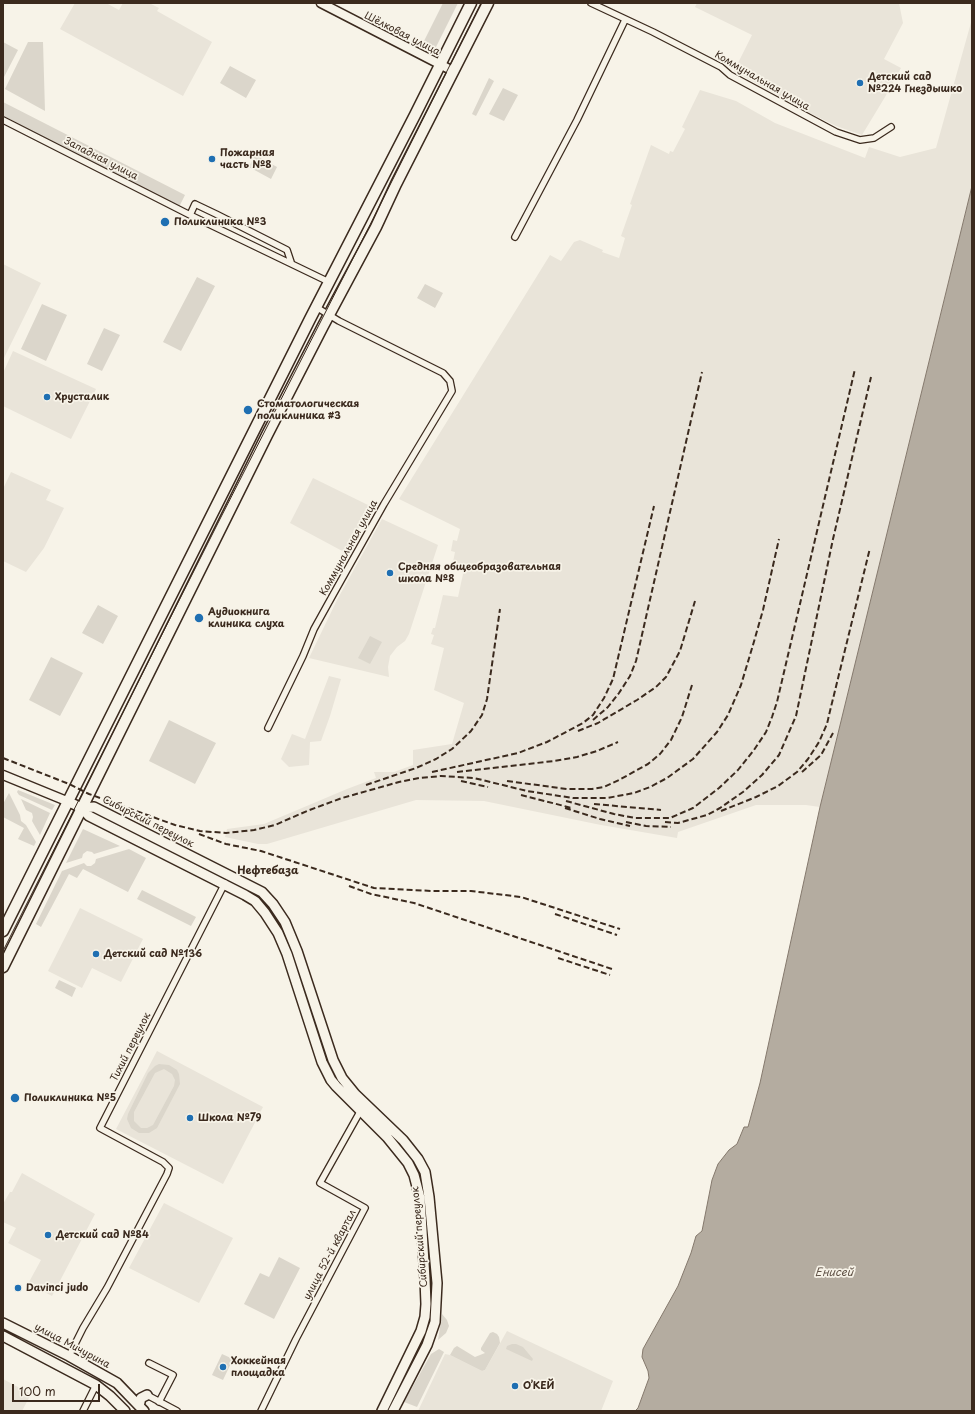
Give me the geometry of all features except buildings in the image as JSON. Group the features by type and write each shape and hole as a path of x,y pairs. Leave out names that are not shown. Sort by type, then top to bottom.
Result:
{"highway":[{"path":"3,931 316,307 471,3"},
{"path":"3,967 205,560 488,3"}],"main road":[{"path":"69,802 82,808"},
{"name":"Сибирский переулок","path":"82,808 94,807 262,892 273,904 285,922 297,951 332,1060 342,1078 355,1094 403,1140 418,1159 425,1172 425,1317 421,1331 382,1411"},
{"name":"Сибирский переулок","path":"82,808 89,816 255,901 278,933 287,954 322,1062 336,1086 396,1147 408,1163 424,1198 437,1283 435,1322 427,1345 393,1411"},
{"path":"396,1147 403,1140"},
{"path":"426,1304 436,1304"},
{"name":"улица Мичурина","path":"3,1323 69,1356 117,1383 141,1408"},
{"path":"3,1336 96,1385 125,1411"},
{"path":"141,1408 141,1398 147,1395"}],"street":[{"name":"Шёлковая улица","path":"321,3 453,71"},
{"name":"Коммунальная улица","path":"591,3 653,32 721,67 730,76 836,132 860,140 874,138 891,127"},
{"path":"515,237 577,120 625,20"},
{"name":"Западная улица","path":"3,120 190,215 329,282"},
{"path":"190,215 196,204 287,250 290,262"},
{"path":"316,307 329,315"},
{"name":"Коммунальная улица","path":"268,728 303,656 314,629 392,490 452,391 450,381 443,373 329,315"},
{"path":"3,775 69,802"},
{"path":"224,884 229,875"},
{"name":"Тихий переулок","path":"69,1356 83,1328 107,1288 169,1168 163,1162 100,1128 224,884"},
{"name":"улица 52-й квартал","path":"261,1411 296,1339 365,1208 320,1183 360,1110"},
{"path":"149,1363 173,1375 159,1402"},
{"path":"83,1411 96,1385"},
{"path":"147,1395 177,1411"}],"shaded area":[{"path":"75,3 106,3 119,10 123,3 149,3 159,8 157,11 212,42 183,96 60,29"},
{"path":"443,3 458,3 435,49 423,43"},
{"path":"697,3 899,3 903,23 884,59 901,68 862,135 836,126 810,113 734,71 752,35 695,7"},
{"path":"972,19 972,186 820,807 806,805 756,805 678,832 677,838 601,825 484,801 416,800 267,844 258,844 225,837 227,829 264,824 376,778 374,772 394,772 413,765 413,750 452,744 464,703 434,690 444,648 431,644 434,635 431,634 433,628 435,628 443,595 458,597 465,565 453,562 455,552 451,551 453,540 457,541 460,529 399,499 550,255 561,261 574,242 580,240 603,250 602,252 619,258 625,238 621,236 632,205 630,204 651,145 669,154 670,151 673,152 685,129 682,127 700,90 736,101 775,123 865,158 869,147 900,157 936,148"},
{"path":"3,42 18,50 3,79"},
{"path":"28,42 43,42 45,111 5,89"},
{"path":"230,66 256,80 246,98 220,83"},
{"path":"489,78 494,81 476,116 472,114"},
{"path":"503,88 518,95 504,121 489,114"},
{"path":"3,102 185,195 179,207 3,116"},
{"path":"255,155 277,167 271,179 249,167"},
{"path":"3,264 41,283 3,360"},
{"path":"197,277 215,286 181,351 163,342"},
{"path":"425,284 443,293 435,308 417,298"},
{"path":"42,304 67,315 46,361 21,349"},
{"path":"104,328 120,335 102,371 87,364"},
{"name":"Хрусталик","path":"13,351 96,389 71,439 3,406 3,373"},
{"path":"11,472 51,490 46,500 64,508 44,548 26,572 3,561 3,489"},
{"path":"313,478 370,506 346,553 290,523"},
{"name":"Средняя общеобразовательная школа №8","path":"382,519 438,545 409,634 405,641 397,647 390,656 388,667 389,677 309,658 337,600"},
{"path":"98,605 118,616 103,644 82,633"},
{"path":"370,636 382,642 370,664 358,658"},
{"path":"51,657 83,673 60,716 29,700"},
{"path":"329,676 341,679 321,741 310,742 309,765 289,767 281,759 292,734 305,739"},
{"path":"169,720 216,743 195,784 149,761"},
{"path":"18,790 55,805 52,810 19,795 17,792"},
{"path":"9,793 20,815 21,821 26,825 36,842 34,846 18,839 24,828 3,817 3,804"},
{"path":"21,799 50,813 40,835 32,821 32,813 26,810"},
{"path":"83,829 120,846 94,854 87,851 83,854 82,858 66,863"},
{"path":"129,849 146,858 128,892 83,869 77,878 69,874 41,927 36,924 62,871 84,863 87,866 91,866 95,863 96,859"},
{"path":"142,890 196,917 191,926 137,899"},
{"name":"Детский сад №136","path":"80,908 143,939 121,982 92,968 82,988 48,971"},
{"path":"59,980 76,988 72,997 55,988"},
{"name":"Школа №79","path":"157,1051 263,1107 223,1184 116,1129"},
{"path":"159,1064 169,1065 177,1070 180,1084 157,1128 149,1133 139,1133 131,1128 127,1119 128,1114 148,1073","holes":["164,1069 172,1074 175,1080 174,1086 153,1125 147,1128 141,1128 134,1121 134,1112 155,1073"]},
{"name":"Детский сад №84","path":"22,1173 95,1214 52,1296 31,1285 29,1282 41,1260 8,1243 16,1228 3,1222 3,1204 10,1192 12,1192"},
{"path":"164,1203 233,1238 199,1303 129,1268"},
{"path":"279,1257 300,1268 274,1319 244,1304 260,1273 269,1277"},
{"path":"442,1314 447,1320 449,1326 446,1333 438,1340"},
{"path":"507,1331 613,1381 601,1411 418,1411 445,1354 482,1371 485,1370"},
{"path":"493,1332 499,1337 500,1343 485,1370 482,1371 450,1355 457,1346 475,1357 485,1353 481,1350 481,1348 490,1333"},
{"path":"512,1344 523,1347 533,1359 532,1361 506,1349 507,1346"},
{"path":"439,1349 444,1352 417,1407 404,1402 431,1354"},
{"name":"Хоккейная площадка","path":"222,1354 233,1359 223,1380 212,1375"},
{"path":"3,1379 31,1394 22,1411 3,1411"}],"water":[{"name":"Енисей","path":"972,186 972,1411 635,1411 638,1408 649,1378 648,1371 642,1357 643,1349 678,1286 696,1236 702,1231 712,1180 718,1164 729,1150 737,1144 744,1127 748,1127 760,1083 820,807"}],"tram line":[{"path":"3,951 481,3"}],"railway":[{"path":"566,801 635,818 670,818 693,808 719,788 738,770 754,750 766,732 777,702 855,369"},
{"path":"593,720 608,707 619,693 630,676 636,661 702,372"},
{"path":"665,822 678,823 707,815 720,808 743,792 762,775 779,755 796,716 833,539 871,377"},
{"path":"432,772 518,753 547,742 583,723 593,715 604,698 613,679 654,506"},
{"path":"3,758 69,784 89,794 175,825 200,831 226,833 254,830 275,825 342,798 419,778 441,776 474,778 527,791 573,798 607,798 634,793 667,778 693,759 717,732 728,715 741,685 753,645 763,610 779,539"},
{"path":"721,811 756,797 778,786 797,772 819,742 827,724 870,548"},
{"path":"578,731 598,723 637,700 656,687 666,677 680,651 695,601"},
{"path":"366,785 416,768 436,759 452,749 471,731 482,715 487,699 500,609"},
{"path":"507,781 567,789 592,789 604,787 619,780 648,764 660,754 671,740 682,717 692,685"},
{"path":"802,772 821,755 833,733"},
{"path":"457,772 577,757 597,751 618,742"},
{"path":"461,781 488,787"},
{"path":"521,795 572,808"},
{"path":"594,804 661,810"},
{"path":"565,808 600,819 630,826"},
{"path":"626,822 646,826 671,827"},
{"path":"199,834 226,844 261,851 374,888 432,891 471,891 521,897 620,929"},
{"path":"349,886 371,894 414,903 612,969"},
{"path":"555,914 617,935"},
{"path":"558,958 610,975"}],"place":[{"name":"Детский сад №224 Гнездышко","path":"860,83"},
{"name":"Пожарная часть №8","path":"212,159"},
{"name":"Поликлиника №3","path":"165,222"},
{"name":"Хрусталик","path":"47,397"},
{"name":"Стоматологическая поликлиника #3","path":"248,410"},
{"name":"Средняя общеобразовательная школа №8","path":"390,573"},
{"name":"Аудиокнига клиника слуха","path":"199,618"},
{"name":"Детский сад №136","path":"96,954"},
{"name":"Поликлиника №5","path":"15,1098"},
{"name":"Школа №79","path":"190,1118"},
{"name":"Детский сад №84","path":"48,1235"},
{"name":"Davinci judo","path":"18,1288"},
{"name":"Хоккейная площадка","path":"223,1367"},
{"name":"О’КЕЙ","path":"515,1386"}],"district":[{"name":"Нефтебаза","path":"268,871"}]}
